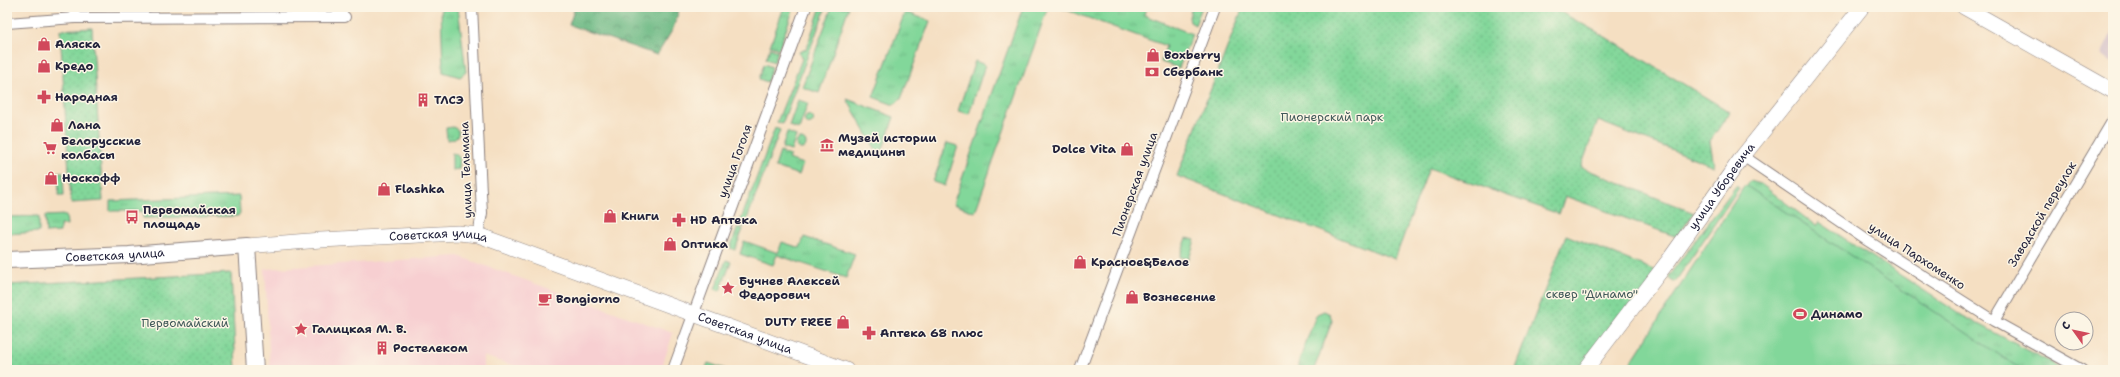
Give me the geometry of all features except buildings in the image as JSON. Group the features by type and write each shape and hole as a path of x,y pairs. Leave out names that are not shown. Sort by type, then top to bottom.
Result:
{"main road":[{"name":"Советская улица","path":"7,260 129,255 247,246"},
{"path":"247,246 255,370"}],"street":[{"path":"74,7 75,18"},
{"name":"улица Тельмана","path":"472,7 482,213 478,235"},
{"name":"улица Гоголя","path":"673,370 806,7"},
{"name":"Пионерская улица","path":"1080,370 1215,7"},
{"name":"улица Уборевича","path":"1585,370 1669,260 1743,156 1862,7"},
{"path":"1964,7 2113,91"},
{"path":"7,23 75,18 345,17"},
{"name":"Заводской переулок","path":"1994,321 2113,120"},
{"name":"улица Пархоменко","path":"1743,156 1868,241 1994,321 2082,370"},
{"name":"Советская улица","path":"247,246 321,240 458,233 478,235 846,370"}],"shaded area":[{"path":"2113,30 2113,62 2101,55"},
{"path":"458,256 673,333 661,370 528,370 483,356 483,370 270,370 265,269"}],"green space":[{"path":"441,7 458,7 466,72 460,77 443,72"},
{"path":"575,7 680,7 673,29 657,55 569,25"},
{"path":"784,7 794,7 779,49 770,46"},
{"path":"821,7 826,7 782,124 777,122 802,59 799,52 806,49"},
{"path":"832,7 849,7 819,93 802,87"},
{"path":"1023,7 1048,7 975,212 953,204"},
{"path":"1058,7 1146,7 1144,15 1192,34 1179,68 1161,62 1166,46"},
{"path":"1192,7 1202,7 1195,25 1190,22 1189,17"},
{"name":"Пионерский парк","path":"1243,7 1551,7 1597,32 1730,112 1710,141 1714,166 1598,121 1581,167 1694,213 1677,237 1565,196 1559,214 1429,168 1395,259 1177,176"},
{"path":"905,12 930,21 901,99 894,105 873,97"},
{"path":"92,28 103,201 71,203 60,30"},
{"path":"770,48 778,51 774,62 766,59"},
{"path":"975,61 985,65 969,114 958,111"},
{"path":"764,64 772,67 767,82 759,79"},
{"path":"847,99 894,117 880,157"},
{"path":"798,100 808,103 799,129 789,126"},
{"path":"807,116 811,116 813,120 811,124 807,124 805,122 805,118"},
{"path":"453,127 458,130 458,135 454,139 447,140 446,128"},
{"path":"775,128 780,130 744,227 739,225"},
{"path":"787,132 796,136 791,151 782,148"},
{"path":"799,139 803,139 805,140 805,148 799,149 796,146 796,142"},
{"path":"947,143 958,146 945,186 933,182"},
{"path":"780,152 790,155 788,159 803,164 799,175 775,167"},
{"path":"452,153 457,155 460,161 459,169 452,170"},
{"path":"58,172 63,172 64,196 59,196"},
{"name":"Динамо","path":"1750,181 1761,184 1816,226 1819,222 1963,316 2065,370 1626,370"},
{"name":"Динамо","path":"1745,185 2022,370 1626,370"},
{"path":"1736,186 1739,188 1675,282 1668,277"},
{"path":"239,196 240,213 238,216 143,218 143,211 110,211 110,201"},
{"path":"66,215 67,225 60,225 60,232 46,233 45,216"},
{"path":"39,216 39,232 7,234 7,217"},
{"path":"738,227 743,229 735,250 730,248"},
{"name":"сквер \"Динамо\"","path":"1566,235 1661,273 1591,370 1514,370"},
{"path":"804,237 855,254 846,278 777,255 773,265 740,254 744,241 778,253 782,242 800,248"},
{"path":"1187,238 1195,240 1189,259 1180,257"},
{"path":"726,260 731,262 720,291 715,289"},
{"name":"Первомайский","path":"231,273 236,370 7,370 7,285"},
{"path":"1324,311 1330,314 1332,321 1314,369 1298,370 1298,364 1315,318 1317,314"},
{"path":"708,363 728,370 705,370"}],"place":[{"name":"Аляска","path":"44,44"},
{"name":"Boxberry","path":"1153,55"},
{"name":"Кредо","path":"44,66"},
{"name":"Сбербанк","path":"1152,72"},
{"name":"Народная","path":"44,97"},
{"name":"ТЛСЭ","path":"423,100"},
{"name":"Лана","path":"57,125"},
{"name":"Музей истории медицины","path":"827,145"},
{"name":"Белорусские колбасы","path":"50,148"},
{"name":"Dolce Vita","path":"1127,149"},
{"name":"Носкофф","path":"51,178"},
{"name":"Flashka","path":"384,189"},
{"name":"Книги","path":"610,216"},
{"name":"Первомайская площадь","path":"132,217"},
{"name":"HD Аптека","path":"679,220"},
{"name":"Оптика","path":"670,244"},
{"name":"Красное&Белое","path":"1080,262"},
{"name":"Бучнев Алексей Федорович","path":"728,288"},
{"name":"Вознесение","path":"1132,297"},
{"name":"Bongiorno","path":"545,299"},
{"name":"Динамо","path":"1800,314"},
{"name":"DUTY FREE","path":"843,322"},
{"name":"Галицкая М. В.","path":"301,329"},
{"name":"Аптека 68 плюс","path":"869,333"},
{"name":"Ростелеком","path":"382,348"}]}
